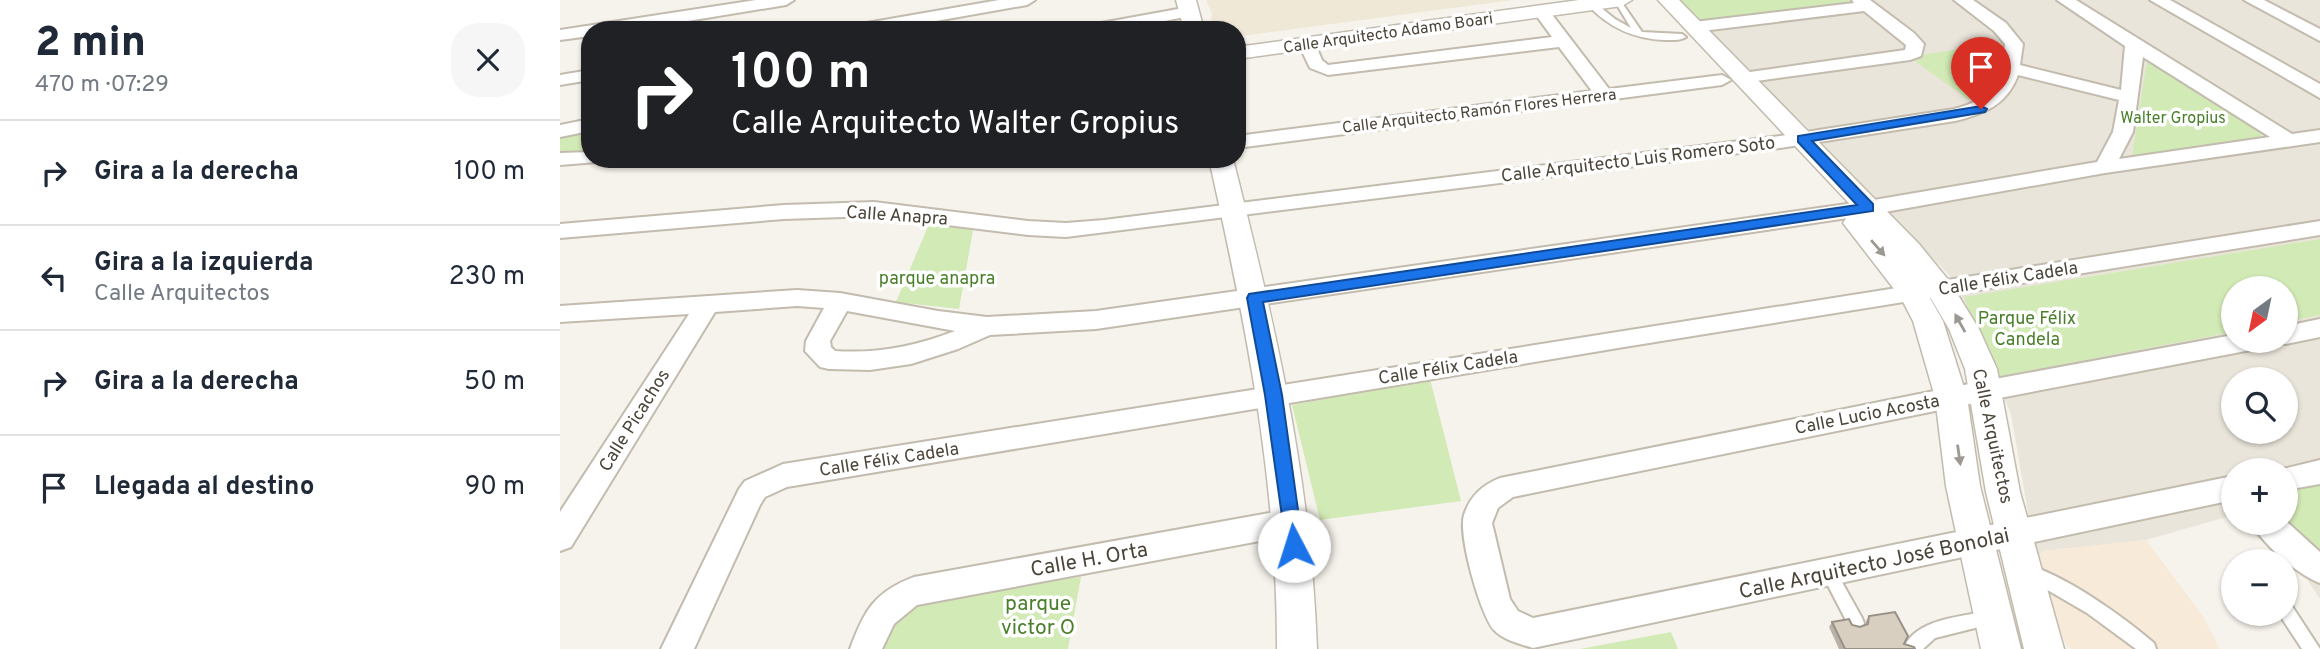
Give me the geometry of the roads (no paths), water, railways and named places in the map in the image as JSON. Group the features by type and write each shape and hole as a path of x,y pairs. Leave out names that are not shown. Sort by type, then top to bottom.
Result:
{"street":[{"path":"656,21 786,0"},
{"path":"905,21 1027,0"},
{"name":"Calle Arquitecto Adamo Boari","path":"1246,39 1543,5 1622,0"},
{"name":"Calle Arquitectos","path":"1648,0 1688,32 1856,209 1885,255 1964,329 1981,369 2003,492 2044,649"},
{"name":"Calle Arquitectos","path":"1668,0 1688,32"},
{"path":"1962,0 2000,27 2014,44 2012,68 2129,97"},
{"path":"2066,0 2288,140"},
{"path":"2158,0 2320,92"},
{"path":"2252,0 2320,37"},
{"path":"1688,32 1864,3"},
{"name":"Calle Arquitecto Ramón Flores Herrera","path":"1246,141 1603,93 1732,79 1910,55 1915,52 1915,44 1864,3"},
{"path":"1543,5 1562,41 1603,93"},
{"name":"Calle Arquitecto Adamo Boari","path":"1246,52 1543,5"},
{"path":"971,21 973,9"},
{"path":"1146,21 1190,14"},
{"path":"560,36 581,32"},
{"path":"1307,43 1314,62 1318,67 1328,70 1562,41"},
{"path":"2105,167 2123,132 2134,71 2134,44"},
{"name":"Calle Arquitecto Luis Romero Soto","path":"1233,213 1506,175 1791,141 1981,109 1997,98 2012,68"},
{"path":"560,80 581,76"},
{"path":"560,131 581,127"},
{"path":"560,314 797,299 840,301 938,320 987,326 1097,320 1856,209 2105,167 2320,136"},
{"path":"560,159 581,158"},
{"path":"1223,168 1255,298 1273,395 1292,522 1297,649"},
{"name":"Calle Anapra","path":"560,231 783,212 861,209 1066,230 1233,213"},
{"name":"Calle Félix Cadela","path":"677,649 749,498 755,489 783,476 2320,228"},
{"name":"Calle Arquitectos","path":"1926,291 1928,321 1951,397 1963,486 2001,649"},
{"path":"840,301 818,341 818,351 829,360 891,359 923,353 956,342 987,326"},
{"name":"Calle Picachos","path":"560,538 708,303"},
{"path":"2298,333 2320,328"},
{"name":"Calle Lucio Acosta","path":"1515,627 1496,606 1477,523 1479,510 1496,491 1951,397 2221,347"},
{"path":"2298,476 2320,472"},
{"name":"Calle Arquitecto José Bonolai","path":"1515,627 1533,633 2221,491"},
{"name":"Calle H. Orta","path":"866,649 880,614 889,605 914,591 1292,522"},
{"path":"2280,535 2320,569"}],"lane":[{"path":"1617,1 1642,36"},
{"path":"1591,4 1611,23 1642,36 1688,32"},
{"path":"2024,569 2073,595 2132,634 2148,649"},
{"path":"1828,571 1856,623"},
{"path":"1911,649 1931,631 1992,617"},
{"path":"2296,626 2312,649"}],"park label":[{"name":"Walter Gropius","path":"2173,117"},
{"name":"parque anapra","path":"937,278"},
{"name":"Parque Félix Candela","path":"2027,328"},
{"name":"parque victor O","path":"1038,615"}]}
